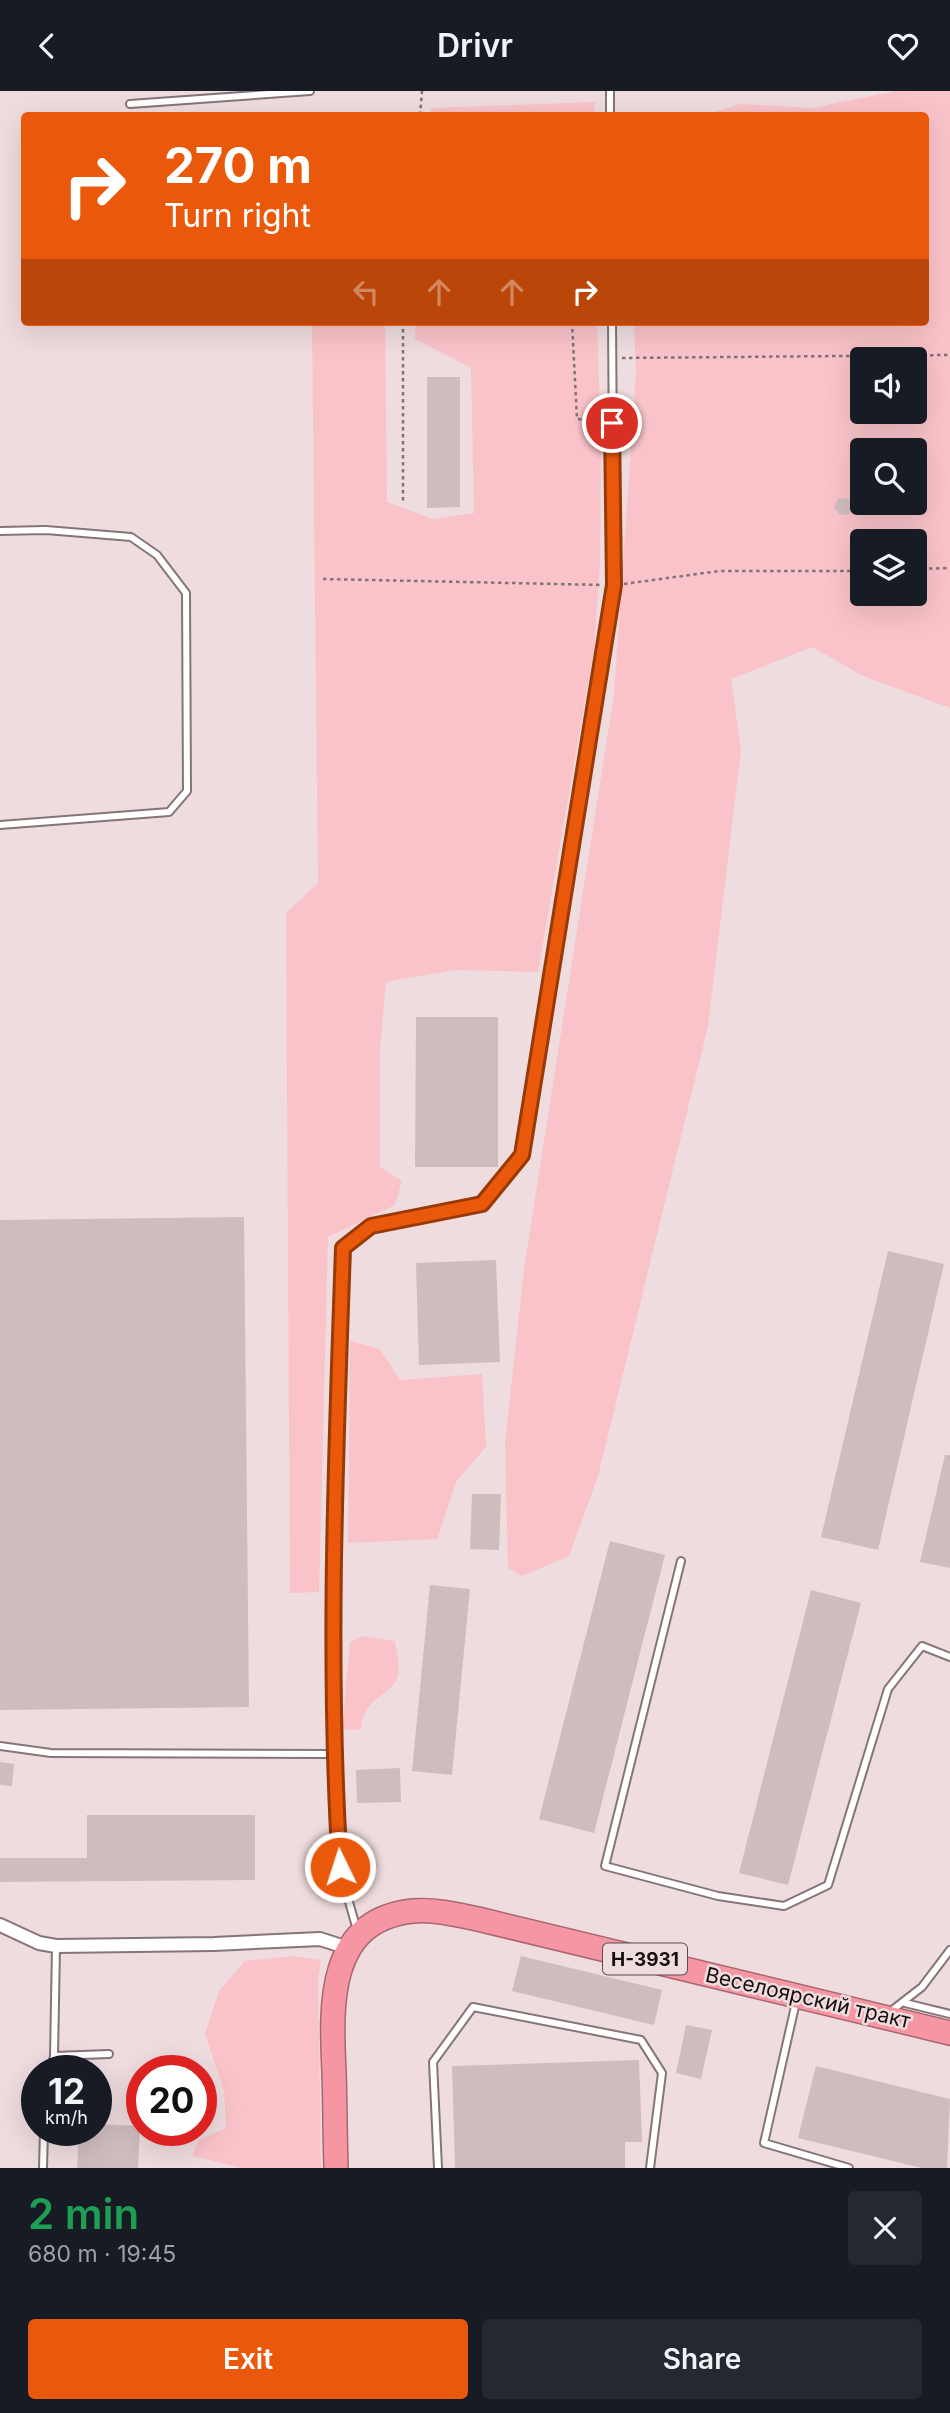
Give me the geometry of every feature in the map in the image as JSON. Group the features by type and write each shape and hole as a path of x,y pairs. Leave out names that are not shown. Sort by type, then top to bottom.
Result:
{"highway":[{"name":"Веселоярский тракт","path":"354,1942 388,1917 412,1911 439,1911 950,2033"},
{"path":"336,2168 332,2020 338,1969 354,1942"}],"street":[{"path":"0,1925 39,1943 56,1946 214,1944 320,1939 354,1942"}],"lane":[{"path":"130,104 310,91"},
{"path":"610,91 610,112"},
{"path":"354,1942 340,1867 332,1754 332,1556 343,1248 371,1226 482,1204 522,1155 614,585 612,326"},
{"path":"0,531 46,530 131,537 157,555 186,593 187,791 169,812 0,825"},
{"path":"681,1561 605,1866 718,1896 783,1906 828,1885 888,1689 922,1646 950,1657"},
{"path":"0,1746 51,1753 332,1754"},
{"path":"54,2055 56,1946"},
{"path":"883,2015 905,2003 950,1950"},
{"path":"797,1997 764,2143 849,2168"},
{"path":"905,2003 950,2014"},
{"path":"438,2168 433,2061 472,2007 641,2040 662,2073 650,2168"},
{"path":"43,2168 44,2146"}],"path":[{"path":"420,112 422,91"},
{"path":"403,326 403,504"},
{"path":"572,326 577,419 612,423"},
{"path":"612,358 950,355"},
{"path":"927,569 950,568"},
{"path":"323,579 614,585 719,571 850,571"}],"shaded area":[{"path":"896,91 950,91 950,708 863,676 812,647 731,679 741,750 708,1026 598,1476 569,1556 522,1576 508,1568 505,1443 524,1269 614,694 636,374 634,326 929,326 929,112 715,112 740,104 812,108"},
{"path":"595,102 594,112 431,112 431,108"},
{"path":"312,326 385,326 387,502 433,519 474,513 471,368 415,339 416,326 597,326 601,447 600,563 594,649 538,972 456,970 386,982 380,1048 380,1167 402,1181 395,1205 328,1237 319,1592 290,1593 286,913 318,883"},
{"path":"350,1341 380,1349 400,1380 482,1374 486,1447 456,1482 437,1539 348,1543"},
{"path":"363,1636 395,1641 399,1671 390,1688 366,1710 361,1730 342,1729 350,1642"},
{"path":"293,1956 321,1960 318,1979 321,2168 242,2168 192,2156 196,2146 217,2146 217,2132 226,2128 224,2091 217,2070 217,2055 212,2055 205,2034 219,1991 245,1961"}],"building":[{"path":"427,377 460,377 460,507 427,508"},
{"path":"848,498 849,514 840,515 834,507 838,499"},
{"path":"416,1017 498,1017 498,1167 415,1167"},
{"path":"244,1217 249,1707 0,1710 0,1220"},
{"path":"888,1251 944,1264 878,1550 821,1537"},
{"path":"496,1260 500,1362 419,1365 416,1263"},
{"path":"945,1455 950,1455 950,1568 920,1562"},
{"path":"472,1494 501,1494 499,1550 470,1549"},
{"path":"610,1541 665,1555 594,1833 539,1819"},
{"path":"430,1585 470,1589 452,1775 412,1771"},
{"path":"811,1590 861,1603 788,1885 739,1873"},
{"path":"0,1762 14,1764 12,1786 0,1785"},
{"path":"400,1768 401,1802 357,1803 356,1770"},
{"path":"87,1815 255,1815 255,1880 0,1882 0,1858 87,1858"},
{"path":"521,1956 662,1990 654,2025 512,1991"},
{"path":"686,2025 712,2030 701,2079 676,2073"},
{"path":"639,2060 642,2142 625,2142 625,2168 455,2168 452,2066"},
{"path":"816,2066 950,2099 947,2168 922,2168 798,2138"},
{"path":"112,2125 126,2125 126,2146 139,2146 138,2168 77,2168 78,2146 112,2146"}],"route":[{"path":"340,1867 332,1754 332,1556 343,1248 371,1226 482,1204 522,1155 614,585 612,423"}]}
